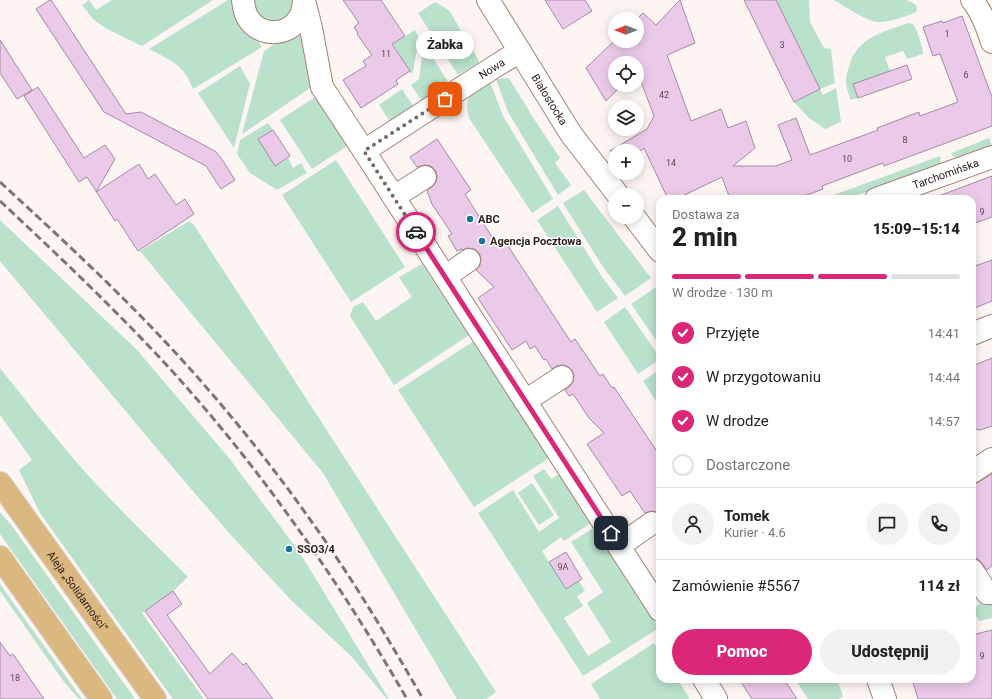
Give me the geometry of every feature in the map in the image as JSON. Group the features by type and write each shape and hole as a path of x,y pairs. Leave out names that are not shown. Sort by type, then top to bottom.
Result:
{"main road":[{"name":"Aleja „Solidarności”","path":"0,483 155,699"},
{"path":"0,557 101,699"}],"street":[{"path":"243,0 244,9 248,19 255,26 264,31 275,32 285,30 294,24 301,16 304,1"},
{"name":"Białostocka","path":"488,0 571,134 613,188"},
{"path":"972,0 978,7 983,17 992,42"},
{"path":"304,1 311,28 322,87 656,604"},
{"name":"Nowa","path":"364,151 520,51"},
{"name":"Tarchomińska","path":"887,195 992,157"},
{"path":"394,198 425,177"},
{"path":"639,224 656,246"},
{"path":"445,277 469,260"},
{"path":"976,332 992,326"},
{"path":"525,401 562,377"},
{"path":"976,469 992,459"},
{"path":"619,546 652,523"},
{"path":"976,576 987,594 992,593"},
{"path":"706,683 716,699"},
{"path":"879,683 885,699"}],"green space":[{"path":"89,0 96,10 112,0 213,0 142,46 107,29 94,20 82,5"},
{"path":"228,0 233,0 262,47 193,89 183,70 179,66 149,49"},
{"path":"249,0 296,0 287,22 261,23"},
{"path":"776,0 809,0 810,22 824,48 831,49 835,83 820,89"},
{"path":"834,0 906,0 914,4 917,7 917,10 916,12 891,21 876,22 861,16"},
{"path":"435,2 449,10 479,61 458,75 418,13"},
{"path":"908,23 913,24 917,31 923,54 907,59 903,51 885,57 890,71 853,85 858,98 851,100 846,86 846,79 852,58 857,49 863,43 877,35"},
{"path":"415,30 419,38 413,72 411,74 393,44"},
{"path":"303,34 313,86 242,134 264,51 273,45 276,40"},
{"path":"426,47 450,85 422,101 411,85 419,79 423,49"},
{"path":"240,66 250,84 234,148 198,93"},
{"path":"509,78 560,158 555,163 571,185 558,195 508,112 496,79"},
{"path":"490,82 503,116 553,199 532,213 469,118 467,110 468,99 474,92"},
{"path":"836,88 841,122 825,129 809,118 794,102 820,89 823,95"},
{"path":"402,89 415,109 392,125 379,105"},
{"path":"315,97 347,146 312,169 280,120"},
{"path":"268,123 273,130 258,139 275,166 288,158 293,168 301,163 307,173 277,190 250,173 237,154 240,140"},
{"path":"989,138 992,145 956,159 951,153"},
{"path":"940,156 940,164 858,195 834,195"},
{"path":"336,160 405,267 351,302 282,195"},
{"path":"584,190 608,222 608,224 610,224 651,278 625,296 603,267 563,203"},
{"path":"558,206 602,277 618,298 597,312 537,220"},
{"path":"0,220 137,350 229,458 300,553 389,699 387,699 351,656 291,600 230,534 0,261"},
{"path":"189,221 194,225 496,692 486,699 457,699 323,473 140,251"},
{"path":"422,264 469,335 394,385 350,316 353,307 363,302 376,321 412,297 399,277"},
{"path":"656,287 656,340 631,304"},
{"path":"625,307 656,352 656,362 638,374 604,322"},
{"path":"474,341 549,458 474,507 398,390"},
{"path":"0,368 85,472 188,577 173,591 142,613 204,699 173,699 40,513 19,470 32,460 0,415"},
{"path":"656,372 656,401 643,381"},
{"path":"544,469 551,479 559,474 591,523 564,541 561,537 542,551 566,589 579,581 585,591 577,596 583,606 564,618 588,656 611,642 587,603 603,592 571,542 594,528 656,623 656,630 583,676 478,513 513,490 539,532 559,518 533,476"},
{"path":"532,483 554,515 539,525 518,493"},
{"path":"0,512 12,526 135,699 117,699 0,534"},
{"path":"0,584 82,699 79,699 64,682 0,591"},
{"path":"989,598 992,598 992,618 979,621 976,616 976,606"},
{"path":"654,643 656,646 656,683 680,683 690,699 600,699 591,684"},
{"path":"798,683 838,683 843,696 839,699 808,699"}],"building":[{"path":"50,0 126,114 141,112 215,151 235,180 221,189 206,166 104,112 36,9"},
{"path":"343,0 381,0 405,36 392,44 410,71 396,80 398,84 361,108 343,80 366,66 363,61 372,55 357,34 358,33 354,27 359,23"},
{"path":"545,0 585,0 592,11 563,29"},
{"path":"680,0 695,43 667,55 691,121 721,109 728,128 746,121 755,148 733,166 776,166 792,160 778,125 796,118 810,155 878,130 877,128 919,112 920,116 958,102 940,54 933,56 923,27 942,21 943,23 962,16 992,97 992,126 884,166 883,163 822,186 823,189 807,195 729,195 722,177 684,195 666,195 644,148 644,144 622,144 635,136 644,136 644,131 647,129 654,116 644,90 644,56 608,56 608,92 615,92 606,101 586,68 608,47 608,48 644,48 644,14 656,25"},
{"path":"744,0 776,0 820,89 794,102"},
{"path":"0,40 32,90 17,99 0,73"},
{"path":"907,65 912,79 858,98 853,84"},
{"path":"38,87 84,158 105,145 115,159 96,192 87,177 79,182 24,96"},
{"path":"273,130 290,156 275,166 258,139"},
{"path":"437,139 471,190 465,194 497,245 504,240 571,342 575,339 600,376 603,374 612,388 614,387 656,450 656,512 651,511 645,513 630,491 622,496 587,444 604,433 589,418 573,394 569,396 565,390 573,382 574,376 572,370 567,366 562,365 556,366 552,369 535,346 530,349 526,341 512,350 478,298 494,287 476,270 480,265 481,258 479,253 475,249 468,248 457,251 448,236 452,234 432,204 427,191 436,182 436,171 431,166 425,165 417,167 410,157"},
{"path":"139,164 148,179 155,174 176,205 185,199 194,214 138,251 117,219 115,221 96,192"},
{"path":"992,176 992,217 976,223 976,195 941,195"},
{"path":"992,260 992,301 976,307 976,266"},
{"path":"992,358 992,426 980,430 976,429 976,364"},
{"path":"992,474 992,566 987,570 982,563 976,559 976,483"},
{"path":"566,552 582,579 566,589 549,562"},
{"path":"173,591 182,604 167,615 210,674 232,653 243,665 246,663 273,699 208,699 145,611"},
{"path":"992,630 992,699 918,699 913,683 976,683 976,634"},
{"path":"0,642 10,656 13,654 44,699 0,699"},
{"path":"742,683 787,683 797,699 752,699"}],"railway":[{"path":"0,182 117,292 183,361 235,421 299,504 329,546 371,611 423,699"},
{"path":"0,201 131,328 173,372 238,449 299,530 327,571 355,613 407,699"}],"way so far":[{"path":"416,232 364,151 445,99"}],"place":[{"name":"Żabka","path":"445,99"},
{"name":"ABC","path":"470,219"},
{"name":"Agencja Pocztowa","path":"482,241"},
{"name":"SSO3/4","path":"289,549"}],"route":[{"path":"416,232 611,533"}]}
